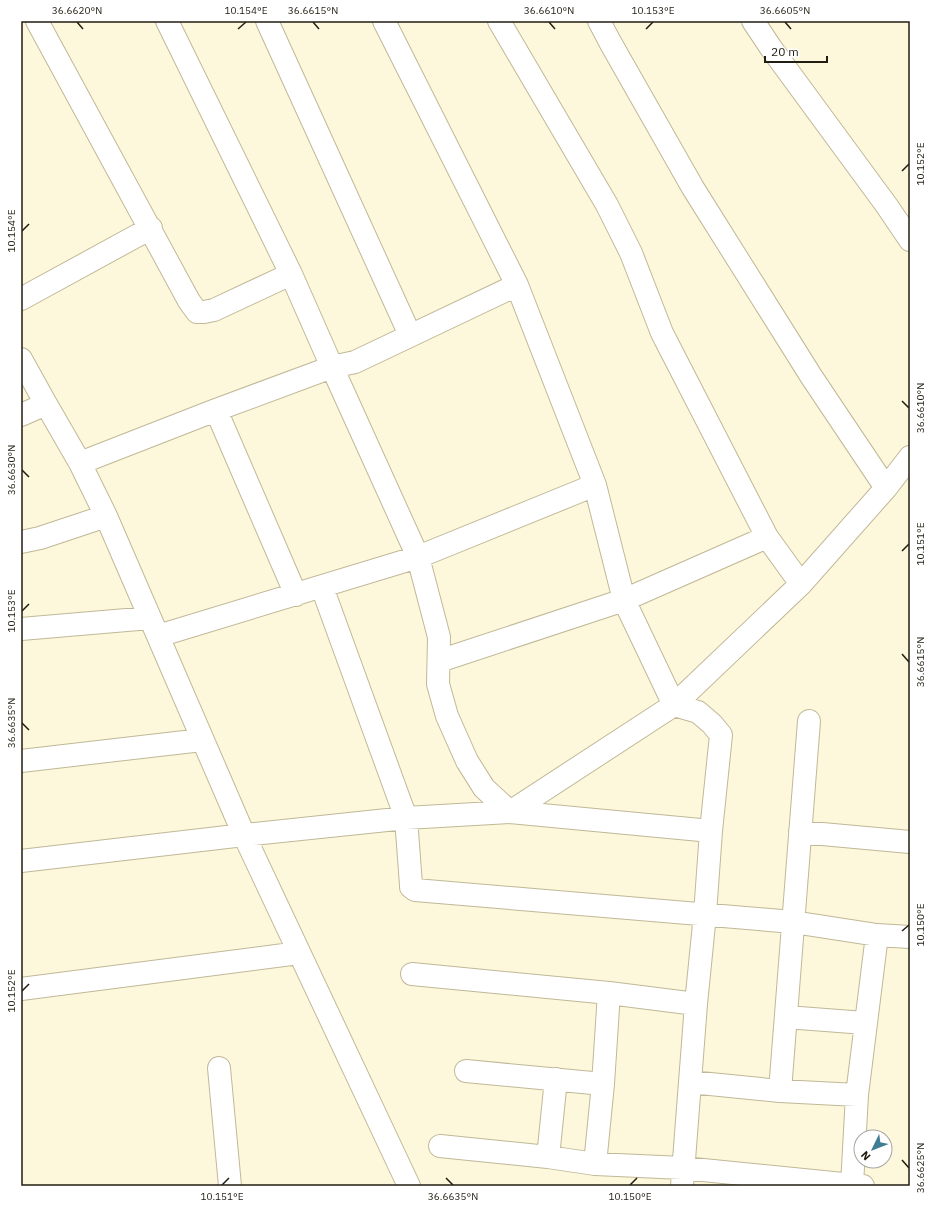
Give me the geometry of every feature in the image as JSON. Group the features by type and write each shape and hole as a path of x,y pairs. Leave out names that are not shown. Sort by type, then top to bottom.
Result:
{"street":[{"path":"37,21 151,228 189,301 197,312 214,310 291,274"},
{"path":"166,21 291,274 418,557 439,637 438,684 445,710 467,761 484,788 510,812"},
{"path":"266,21 410,335"},
{"path":"384,21 517,285 595,485 624,600 674,705 698,712 712,724 721,736 711,831 682,1177"},
{"path":"499,21 607,205 631,253 662,333 767,537 800,584"},
{"path":"599,21 693,188 811,376 886,488"},
{"path":"753,21 771,48 883,200 910,240"},
{"path":"21,299 151,228"},
{"path":"80,463 332,367 355,362 517,285"},
{"path":"21,359 80,463 106,516 244,835 409,1186"},
{"path":"21,415 46,404"},
{"path":"216,410 296,595"},
{"path":"510,812 674,705 800,584 886,488 910,457"},
{"path":"21,629 154,627 296,595 418,557 595,485"},
{"path":"21,542 40,538 106,516"},
{"path":"439,661 624,600 767,537"},
{"path":"322,587 406,818 411,885 415,890 793,922 877,935 910,938"},
{"path":"780,1091 809,721"},
{"path":"21,761 202,740"},
{"path":"21,861 406,818 510,812 711,831"},
{"path":"800,832 910,842"},
{"path":"440,1146 548,1157 682,1177 857,1185 857,1095 877,935"},
{"path":"21,989 299,953"},
{"path":"412,974 609,993 696,1004"},
{"path":"595,1164 604,1084 609,993"},
{"path":"786,1017 865,1023"},
{"path":"219,1068 230,1186"},
{"path":"466,1071 604,1084"},
{"path":"548,1157 556,1079"},
{"path":"690,1082 780,1091 857,1095"}]}
